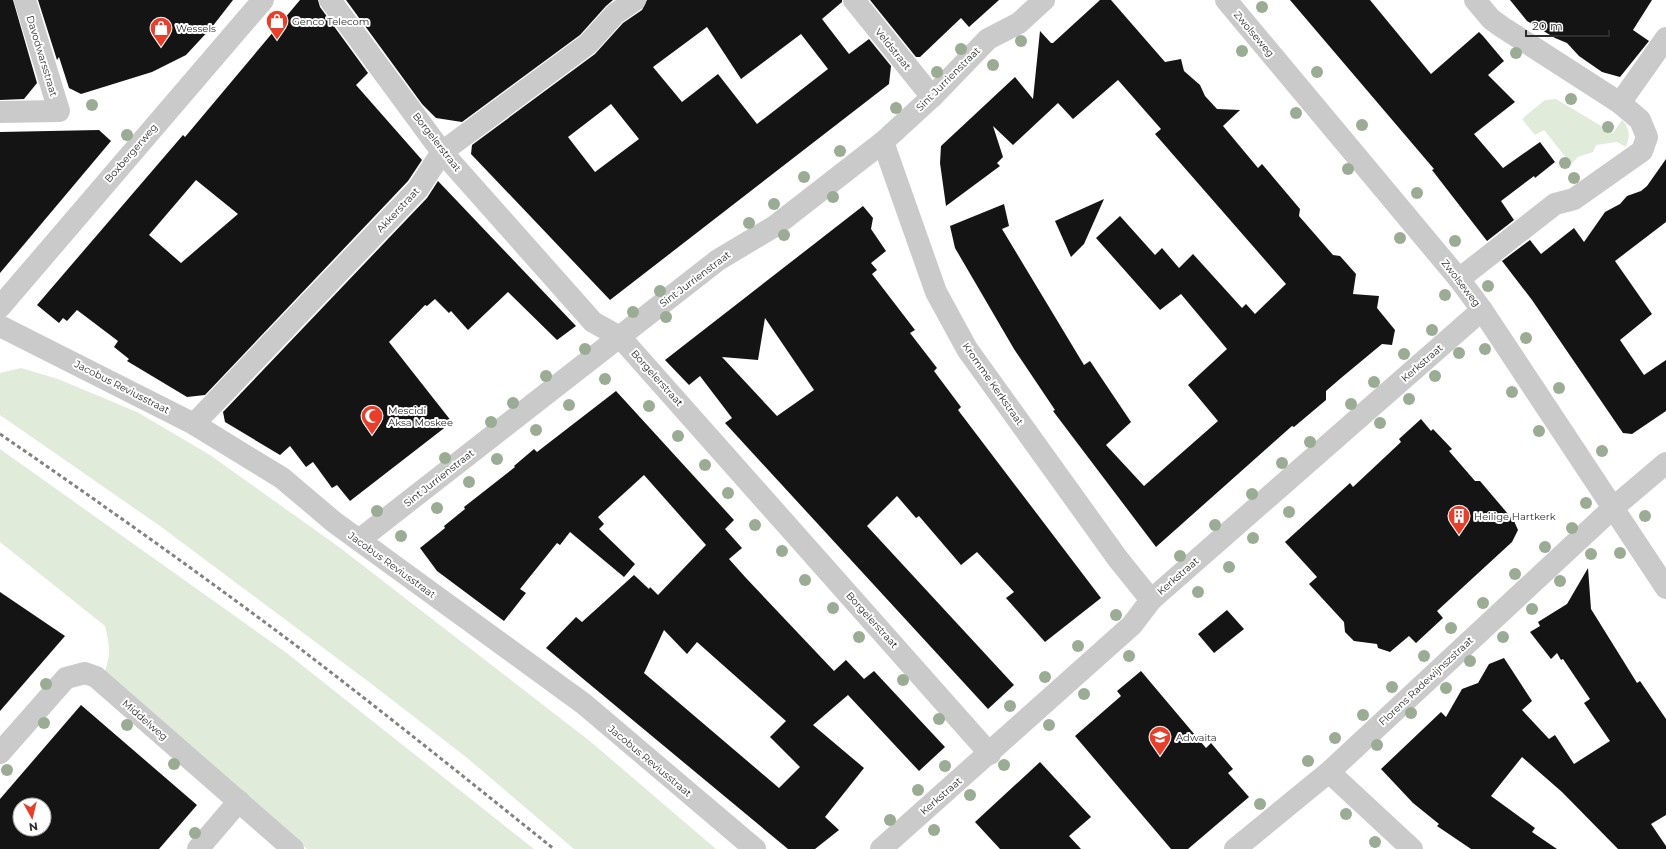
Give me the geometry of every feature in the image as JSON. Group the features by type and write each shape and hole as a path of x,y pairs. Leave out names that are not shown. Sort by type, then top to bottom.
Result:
{"street":[{"name":"Davodwarsstraat","path":"0,112 59,111 25,0"},
{"name":"Boxbergerweg","path":"0,307 263,0"},
{"name":"Borgelerstraat","path":"330,0 442,152 593,322 620,337 990,754"},
{"name":"Akkerstraat","path":"194,424 418,189 442,152 588,44 615,14 635,0"},
{"name":"Veldstraat","path":"854,0 932,97"},
{"name":"Sint Jurrienstraat","path":"359,540 718,260 775,226 882,142 932,97 988,39 1020,23 1044,0"},
{"name":"Zwolseweg","path":"1226,0 1459,278 1482,310 1666,588"},
{"path":"1459,278 1555,204 1574,199 1642,151 1646,137 1640,120 1620,103 1502,27 1491,18 1475,0"},
{"path":"1620,103 1666,38"},
{"name":"Kromme Kerkstraat","path":"882,142 936,292 967,349 1114,553 1151,600"},
{"name":"Kerkstraat","path":"881,849 990,754 1132,625 1151,600 1482,310"},
{"name":"Jacobus Reviusstraat","path":"0,326 194,424 282,478 359,540 584,704 755,849"},
{"name":"Florens Radewijnszstraat","path":"1235,849 1329,772 1613,508 1666,463"},
{"name":"Middelweg","path":"0,752 66,678 85,673 96,677 293,849"},
{"path":"1329,772 1412,849"},
{"path":"198,849 239,801"}],"green space":[{"path":"1556,99 1613,133 1622,120 1628,129 1628,140 1626,147 1617,142 1596,145 1593,152 1578,157 1571,164 1544,130 1535,135 1522,119 1545,100"},
{"path":"21,368 58,379 137,412 210,455 339,547 591,742 716,849 574,849 466,757 369,682 160,526 0,415 0,373"},
{"path":"0,449 284,651 534,849 307,849 104,674 108,661 109,650 105,626 0,542"}],"building":[{"path":"0,0 13,0 37,83 24,99 0,100"},
{"path":"38,0 233,0 212,27 186,55 152,72 81,94 69,88 59,57 57,60"},
{"path":"300,0 318,0 320,7 368,73 356,85 422,160 408,181 205,395 187,397 127,361 129,359 114,347 118,341 77,310 67,321 63,318 59,323 37,305 183,135 185,137","holes":["196,180 238,214 181,263 149,235"]},
{"path":"346,0 613,0 580,35 462,122 436,118 422,104"},
{"path":"647,0 842,0 842,2 822,19 849,54 869,39 891,66 889,84 610,300 471,154 472,145 595,54 623,23 642,10","holes":["707,27 741,79 801,34 828,69 757,124 718,74 682,102 653,67","611,104 639,139 595,172 568,137"]},
{"path":"870,0 999,0 969,27 961,18 920,57 916,57"},
{"path":"1100,0 1111,0 1165,62 1181,59 1184,71 1200,85 1205,96 1217,109 1240,110 1223,126 1258,168 1262,164 1300,209 1299,216 1333,255 1340,256 1356,274 1353,294 1379,296 1377,308 1395,330 1392,345 1382,344 1341,378 1326,391 1326,400 1294,427 1292,426 1156,547 1053,411 1055,410 1014,349 955,248 950,226 1004,204 1009,226 1002,229 1084,365 1090,361 1131,422 1106,445 1144,486 1218,421 1188,385 1227,349 1181,294 1160,310 1096,238 1120,216 1155,255 1162,248 1179,268 1193,254 1242,308 1246,304 1255,314 1286,284 1155,134 1161,129 1118,80 1073,119 1058,103 1013,145 993,126 1003,157 997,163 1000,166 946,206 940,163 941,146 1015,77 1033,99 1040,31 1051,43 1053,43"},
{"path":"1290,0 1370,0 1431,74 1479,32 1504,61 1488,75 1515,102 1474,134 1503,168 1540,142 1555,162 1535,178 1534,176 1501,201 1514,220 1487,241 1432,170 1434,169"},
{"path":"1510,0 1652,0 1633,30 1649,41 1620,77 1602,72 1579,56 1567,43 1555,38 1527,21"},
{"path":"99,130 111,141 0,273 0,132"},
{"path":"1666,159 1666,222 1615,261 1652,314 1620,340 1644,375 1666,360 1666,411 1632,434 1623,433 1532,300 1502,261 1530,240 1541,254 1574,228 1584,242 1605,212 1620,204 1627,196 1641,191 1647,186"},
{"path":"438,181 576,326 557,340 508,292 468,330 451,311 449,313 435,299 427,306 425,305 389,342 452,422 350,501 337,485 332,488 313,462 306,467 290,446 280,455 225,422 223,412 427,198"},
{"path":"1104,199 1084,244 1071,257 1055,221"},
{"path":"863,206 873,218 871,229 886,251 871,263 877,270 872,274 915,330 910,333 937,368 934,371 961,407 958,410 1101,598 1045,642 1006,598 1014,592 977,552 961,565 919,516 916,518 897,496 867,526 1014,685 988,709 725,423 732,418 700,376 689,385 665,360","holes":["765,318 814,390 777,416 722,357 758,360"]},
{"path":"616,391 734,520 725,529 742,548 729,559 746,578 834,671 846,660 864,679 874,671 945,747 919,771 848,695 813,725 864,768 825,817 839,830 815,849 788,849 546,648 576,617 582,622 634,575 658,595 706,545 644,475 598,517 604,524 599,529 635,564 624,577 570,532 560,545 557,543 520,589 526,593 504,621 437,571 420,548 445,528 444,526 465,509 464,507 515,467 514,466 534,449 537,452","holes":["664,630 687,654 697,642 786,721 770,737 800,767 779,788 644,673"]},
{"name":"Heilige Hartkerk","path":"1421,419 1431,431 1433,429 1452,449 1449,451 1475,481 1480,481 1514,521 1518,530 1512,542 1437,611 1443,618 1416,643 1409,636 1390,652 1378,648 1377,644 1354,641 1345,632 1344,622 1309,584 1317,577 1285,542 1350,483 1353,487 1401,442 1399,439"},
{"path":"1588,568 1591,609 1637,683 1640,681 1666,719 1666,815 1651,824 1666,846 1666,849 1618,849 1562,792 1522,757 1491,796 1535,828 1532,832 1557,849 1471,849 1437,826 1439,824 1413,803 1381,769 1441,712 1446,717 1462,689 1478,683 1489,664 1504,658 1532,701 1522,710 1549,739 1555,735 1574,764 1610,741 1584,703 1590,699 1563,659 1561,660 1557,653 1551,659 1530,632 1540,626 1538,622 1567,604"},
{"path":"0,592 65,636 0,711"},
{"path":"1227,610 1244,629 1214,653 1198,634"},
{"name":"Adwaita","path":"1141,671 1206,748 1211,743 1233,769 1228,773 1249,797 1188,849 1171,849 1075,736 1121,696 1117,691"},
{"path":"81,705 197,805 159,849 0,849 0,799"},
{"path":"1040,762 1091,817 1069,836 1081,849 1000,849 975,822"}],"railway":[{"path":"0,434 74,485 294,644 554,849"}],"place":[{"name":"Genco Telecom","path":"277,40"},
{"name":"Wessels","path":"161,48"},
{"name":"Mescidi Aksa Moskee","path":"372,436"},
{"name":"Heilige Hartkerk","path":"1459,536"},
{"name":"Adwaita","path":"1160,756"}]}
